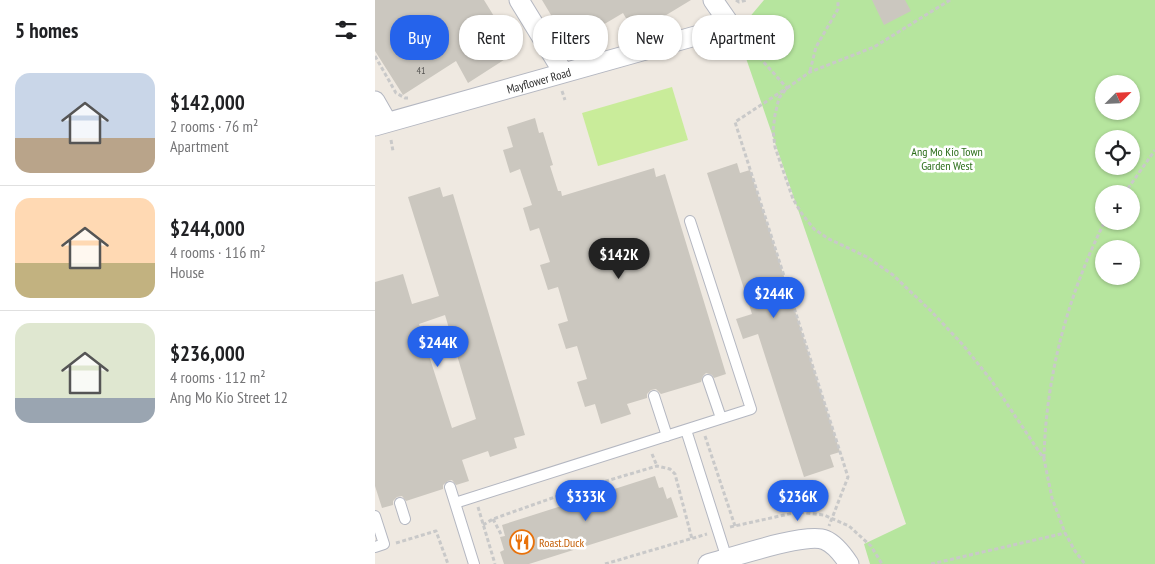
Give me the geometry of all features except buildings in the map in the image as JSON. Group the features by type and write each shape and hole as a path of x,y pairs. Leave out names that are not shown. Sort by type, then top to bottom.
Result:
{"street":[{"path":"519,0 563,72"},
{"path":"713,0 723,15"},
{"name":"Mayflower Road","path":"381,124 692,37"},
{"path":"375,100 381,124"},
{"path":"708,564 802,539 824,539 842,553 849,564"}],"lane":[{"path":"455,503 751,409 690,220"},
{"path":"708,380 721,418"},
{"path":"654,396 667,436"},
{"path":"685,430 727,558"},
{"path":"450,487 474,564"},
{"path":"400,503 405,519"},
{"path":"375,516 384,544 375,547"}],"path":[{"path":"736,0 739,2 747,0"},
{"path":"810,72 816,47 837,9 838,0"},
{"path":"824,539 848,477 735,122 810,72 874,47 950,0"},
{"path":"375,56 396,93 405,98 415,96"},
{"path":"762,60 787,88"},
{"path":"787,88 779,98 773,130 775,147 784,177 793,199 802,214 814,229 867,257 893,275 932,312 963,345 991,380 1044,459"},
{"path":"1130,185 1155,150"},
{"path":"1085,564 1065,533 1052,498 1044,459 1047,411 1054,363 1068,308 1087,258 1101,230"},
{"path":"701,425 735,526"},
{"path":"495,564 483,525 493,519 569,492 657,466 670,469 675,474 692,539"},
{"path":"569,492 572,499"},
{"path":"493,519 502,536"},
{"path":"379,528 396,543 436,531 447,564"},
{"path":"931,564 1065,533"}],"green space":[{"name":"Ang Mo Kio Town Garden West","path":"764,0 1155,0 1155,564 870,564 864,544 906,524 747,60 794,60 794,15 751,15"},
{"path":"672,87 688,140 598,166 582,113"}],"place":[{"name":"Roast.Duck","path":"522,542"}]}
